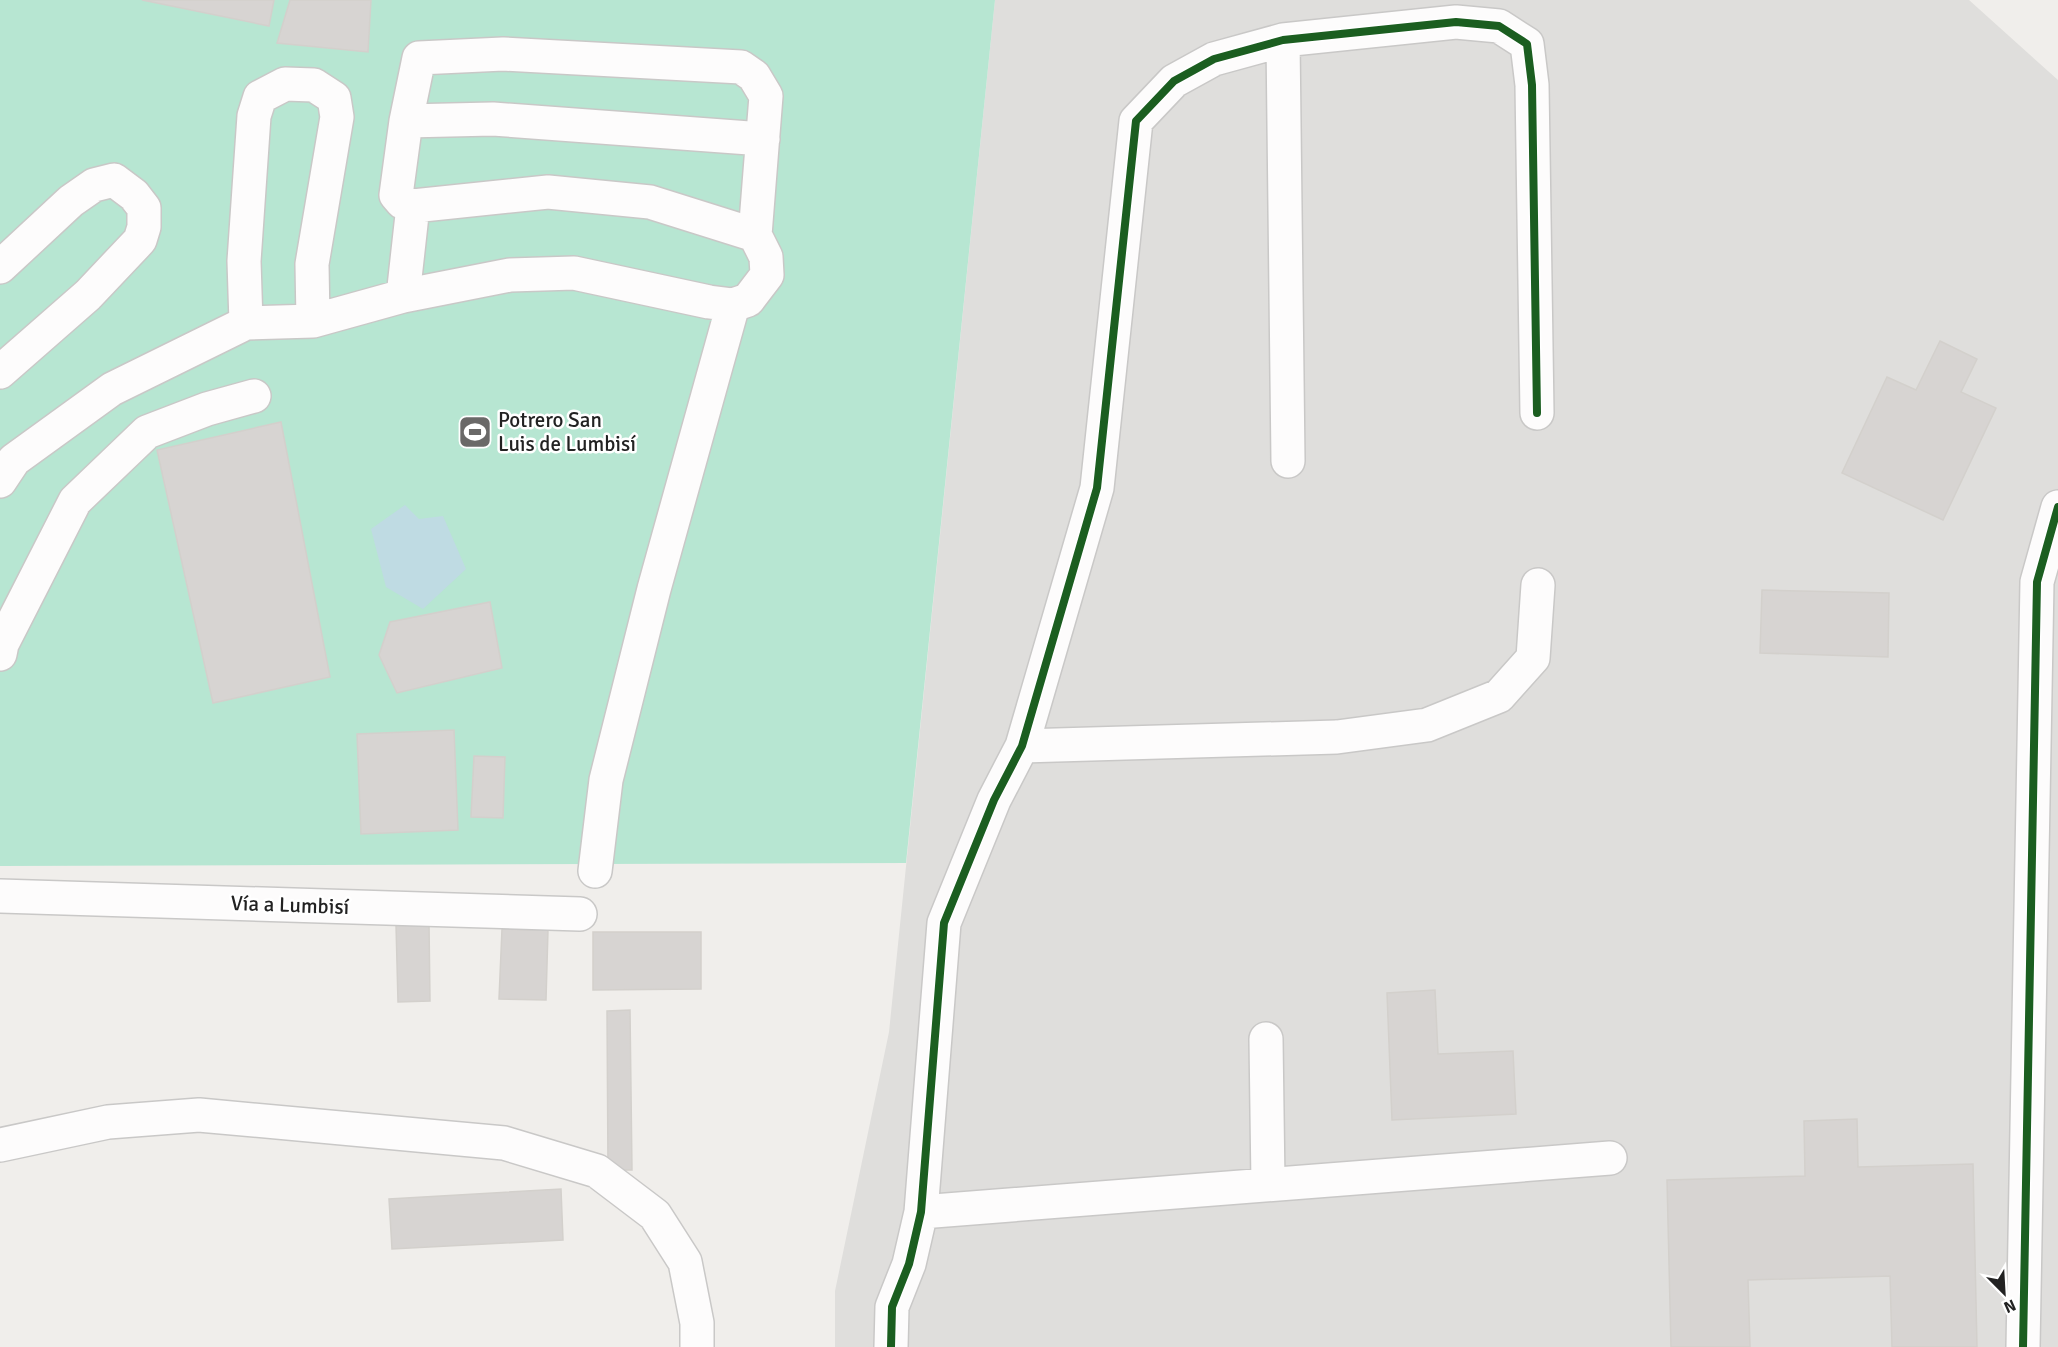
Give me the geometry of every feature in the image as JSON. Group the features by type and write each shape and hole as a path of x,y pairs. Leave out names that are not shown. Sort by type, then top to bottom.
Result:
{"street":[{"path":"891,1347 892,1307 909,1264 921,1212 944,923 994,800 1022,746 1097,488 1136,121 1174,81 1214,59 1282,40 1456,22 1499,26 1527,44 1532,85 1537,413"},
{"path":"1282,40 1288,461"},
{"path":"0,481 14,460 112,389 246,322 313,321 403,296 510,275 574,273 733,305 748,300 767,275 766,257 755,235 766,96 754,76 741,67 503,54 419,58 406,121 396,195 402,202 413,206 548,192 650,202 755,235"},
{"path":"246,322 244,261 254,116 260,97 285,84 314,85 327,93 334,98 337,117 312,264 313,321"},
{"path":"406,121 493,119 763,139"},
{"path":"0,267 71,201 94,185 114,180 134,195 144,208 144,227 140,240 124,259 88,295 0,372"},
{"path":"403,296 413,206"},
{"path":"595,871 606,780 654,589 733,305"},
{"path":"0,654 2,644 75,501 147,432 207,408 254,396"},
{"path":"2023,1347 2037,582 2058,507"},
{"path":"1022,746 1337,737 1427,724 1499,696 1533,658 1538,585"},
{"name":"Vía a Lumbisí","path":"0,896 580,914"},
{"path":"1266,1039 1268,1184"},
{"path":"0,1145 108,1122 199,1115 492,1142 514,1146 597,1171 655,1215 685,1262 697,1323 697,1347"},
{"path":"921,1212 1610,1158"}],"shaded area":[{"path":"995,0 1969,0 2058,80 2058,1347 835,1347 835,1291 889,1032"}],"green space":[{"name":"Potrero San Luis de Lumbisí","path":"0,0 995,0 906,863 0,866"}],"water":[{"path":"405,505 419,519 443,516 466,569 423,609 386,587 371,529"}],"building":[{"path":"142,0 274,0 269,26"},
{"path":"290,0 371,0 368,52 277,43"},
{"path":"1940,341 1977,359 1961,392 1996,408 1943,520 1842,473 1887,377 1916,390"},
{"path":"281,422 330,677 213,703 157,450"},
{"path":"1762,590 1889,593 1888,657 1760,653"},
{"path":"490,602 502,668 397,693 379,655 390,622"},
{"path":"454,730 458,830 361,834 357,734"},
{"path":"474,756 505,757 503,818 471,817"},
{"path":"429,923 430,1001 398,1002 396,925"},
{"path":"502,929 548,930 546,1000 499,999"},
{"path":"593,932 701,932 701,989 593,990"},
{"path":"1435,990 1438,1054 1513,1051 1516,1114 1392,1120 1387,993"},
{"path":"630,1010 632,1170 608,1170 607,1011"},
{"path":"1857,1119 1858,1167 1973,1164 1977,1347 1892,1347 1890,1276 1748,1280 1750,1347 1671,1347 1667,1180 1805,1176 1804,1121"},
{"path":"561,1189 563,1240 392,1249 389,1199"}],"cycle path":[{"path":"891,1347 892,1307 909,1264 921,1212 944,923 994,800 1022,746 1097,488 1136,121 1174,81 1214,59 1283,40 1456,22 1499,26 1527,44 1532,85 1537,413"},
{"path":"2023,1347 2037,582 2058,507"}],"place":[{"name":"Potrero San Luis de Lumbisí","path":"475,432"}]}
